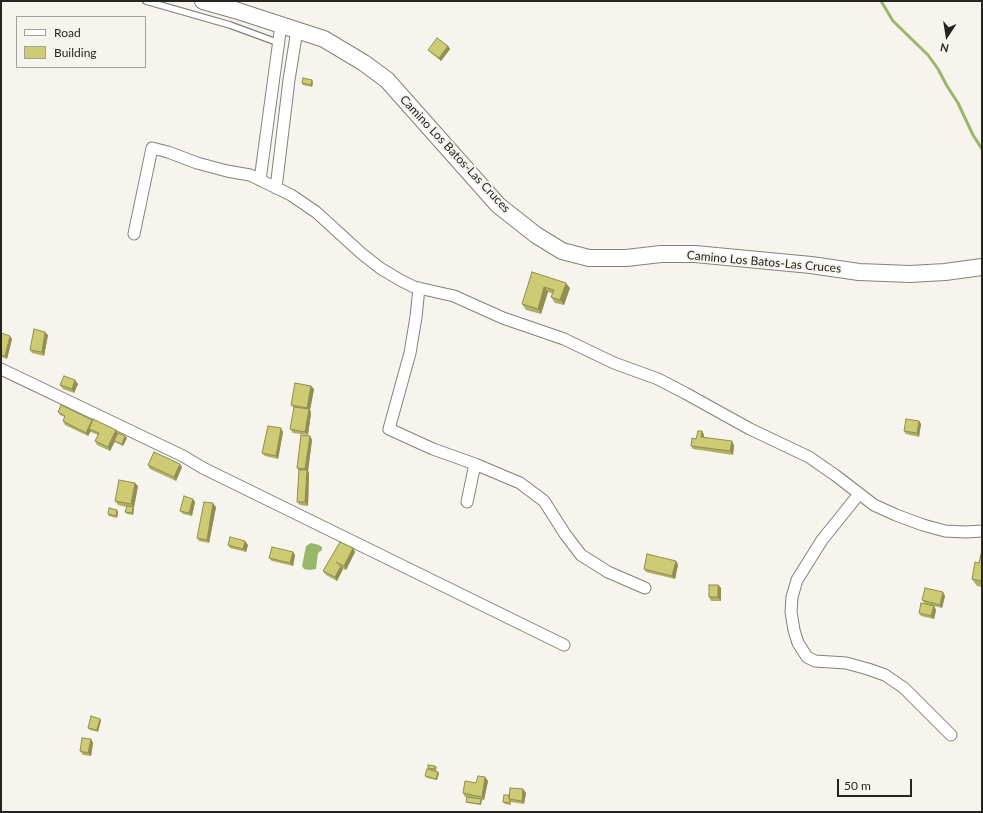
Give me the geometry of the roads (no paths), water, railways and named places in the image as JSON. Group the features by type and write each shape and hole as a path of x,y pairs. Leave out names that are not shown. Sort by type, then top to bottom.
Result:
{"street":[{"name":"Camino Los Batos-Las Cruces","path":"204,8 235,10 324,39 364,63 387,80 498,205 536,235 562,251 589,258 626,258 661,254 695,254 811,265 859,272 910,274 946,272 982,267"},
{"path":"260,180 282,25"},
{"path":"276,188 289,80 297,30"},
{"path":"134,234 152,148 227,171 250,175 291,195 316,212 361,253 380,268 414,287 454,296 503,318 564,339 620,365 658,379 750,429 809,457 874,505 924,525 945,531 982,531"},
{"path":"419,288 410,353 389,429 433,449 475,464 520,483 544,501 565,534 581,555 608,572 645,588"},
{"path":"1,369 176,453 203,468 564,645"},
{"path":"467,502 475,464"},
{"path":"859,494 822,540 797,580 792,597 791,612 798,643 807,657 815,661 846,663 868,669 885,676 904,688 951,736"}],"lane":[{"path":"146,1 204,8 230,25 279,43"}],"waterway":[{"path":"881,1 893,21 928,55 938,69 982,149"}]}
